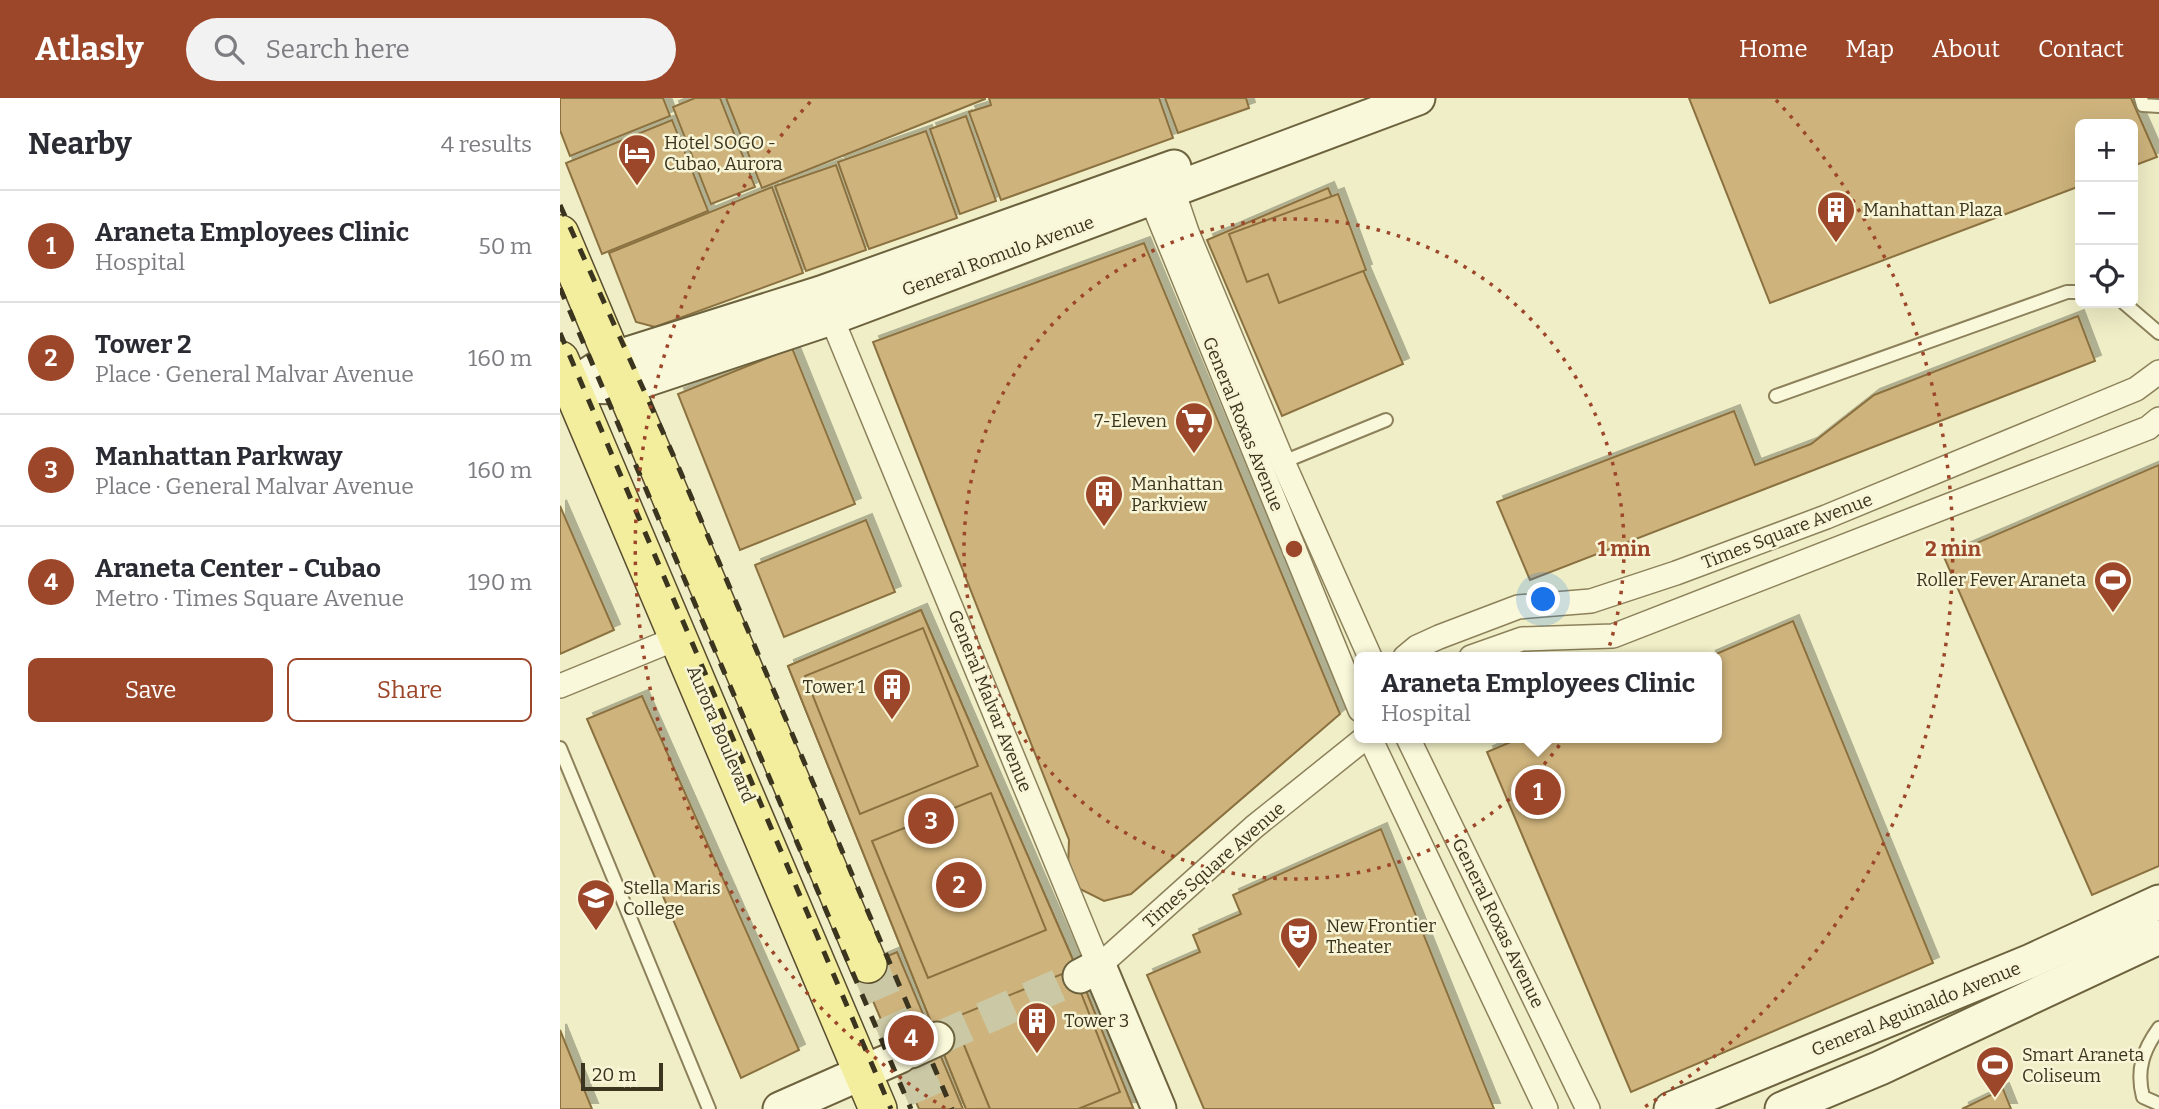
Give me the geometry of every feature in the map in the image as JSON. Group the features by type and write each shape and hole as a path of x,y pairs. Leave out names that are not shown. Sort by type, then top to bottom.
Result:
{"main road":[{"path":"560,234 868,964"},
{"name":"Aurora Boulevard","path":"564,379 680,637 878,1109"}],"street":[{"name":"General Romulo Avenue","path":"1329,120 1361,98"},
{"name":"General Romulo Avenue","path":"564,379 618,373 826,306 1329,120 1418,98"},
{"name":"General Roxas Avenue","path":"1158,185 1368,652"},
{"name":"General Roxas Avenue","path":"1158,185 1354,696"},
{"name":"General Malvar Avenue","path":"826,306 1090,971 1159,1109"},
{"name":"Times Square Avenue","path":"1414,652 1439,638 1518,607 1591,601 1826,517 2136,389 2159,372"},
{"name":"Times Square Avenue","path":"1485,652 1522,639 1613,636 2148,428 2159,419"},
{"path":"560,686 680,637"},
{"path":"1347,753 1354,731"},
{"name":"Times Square Avenue","path":"1090,971 1254,827 1361,743"},
{"name":"General Roxas Avenue","path":"1370,743 1546,1109"},
{"name":"General Roxas Avenue","path":"1410,743 1588,1109"},
{"name":"General Aguinaldo Avenue","path":"1782,1109 1880,1068 2073,960 2159,902"},
{"name":"General Aguinaldo Avenue","path":"1671,1109 2073,960 2159,937"},
{"path":"780,1109 916,1049"}],"lane":[{"path":"2141,98 2143,105 2159,106"},
{"path":"1776,396 2067,292 2075,292"},
{"path":"2130,308 2159,333"},
{"path":"1283,462 1386,420"},
{"path":"560,748 709,1109"},
{"path":"2159,1028 2148,1045 2139,1081 2143,1097 2159,1104"}],"building":[{"path":"560,98 663,98 670,116 570,156 560,130"},
{"path":"695,98 720,98 755,187 711,204 673,107"},
{"path":"726,98 985,98 985,99 762,188"},
{"path":"989,98 1159,98 1173,138 1001,200 969,112 991,105"},
{"path":"1165,98 1246,98 1249,108 1178,133"},
{"name":"Manhattan Plaza","path":"1689,98 2131,98 2157,157 2138,164 2138,119 2075,119 2075,188 1770,303"},
{"path":"966,116 996,201 960,214 930,129"},
{"name":"Hotel SOGO - Cubao, Aurora","path":"672,120 708,211 602,254 566,163"},
{"path":"926,131 957,218 869,249 838,162"},
{"path":"836,165 866,250 806,271 775,186"},
{"path":"772,187 803,273 655,327 636,322 609,253"},
{"path":"1328,188 1403,364 1282,416 1207,240"},
{"path":"1338,194 1366,270 1279,303 1268,274 1247,282 1229,234"},
{"name":"Manhattan Parkview","path":"1144,243 1340,714 1131,894 1104,901 1078,888 1068,870 1069,840 873,342"},
{"path":"2078,316 2095,361 1530,580 1497,502 1734,411 1755,465 1811,444 1874,395"},
{"path":"792,348 855,504 740,550 678,394"},
{"path":"2159,465 2159,866 2092,895 1944,557"},
{"path":"560,506 614,630 560,654"},
{"path":"866,520 895,592 784,637 755,565"},
{"path":"921,610 1080,976 1133,1108 1078,1109 1120,1092 1072,970 953,1018 990,1109 966,1109 788,666","holes":["923,628 978,766 860,814 805,676","991,793 1046,930 928,978 872,841"]},
{"path":"921,610 1080,976 1133,1108 966,1109 788,666"},
{"path":"1793,621 1933,963 1631,1092 1487,752 1508,743 1722,743 1721,652"},
{"name":"Tower 1","path":"923,628 978,766 860,814 805,676"},
{"path":"642,696 799,1050 741,1078 587,719"},
{"path":"991,793 1046,930 928,978 872,841"},
{"name":"New Frontier Theater","path":"1381,829 1494,1109 1204,1109 1147,975 1200,952 1193,935 1241,914 1233,895"},
{"path":"897,952 963,1109 919,1109 859,968"},
{"name":"Tower 3","path":"1072,970 1120,1092 1078,1109 990,1109 953,1018"},
{"path":"560,1030 592,1109 560,1109"},
{"name":"Smart Araneta Coliseum","path":"2003,1089 2011,1109 1962,1109"}],"tunnel":[{"path":"868,964 931,1109"},
{"path":"937,1039 1080,976"}],"railway":[{"path":"560,205 675,459 952,1109"},
{"path":"560,288 911,1109"},
{"path":"560,333 891,1109"}],"place":[{"name":"Hotel SOGO - Cubao, Aurora","path":"637,187"},
{"name":"Manhattan Plaza","path":"1836,244"},
{"name":"7-Eleven","path":"1194,455"},
{"name":"Manhattan Parkview","path":"1104,528"},
{"name":"Roller Fever Araneta","path":"2113,614"},
{"name":"Tower 1","path":"892,721"},
{"name":"Araneta Employees Clinic","path":"1538,792"},
{"name":"Manhattan Parkway","path":"931,821"},
{"name":"Tower 2","path":"959,885"},
{"name":"Stella Maris College","path":"596,932"},
{"name":"New Frontier Theater","path":"1299,970"},
{"name":"Araneta Center - Cubao","path":"911,1038"},
{"name":"Tower 3","path":"1037,1055"},
{"name":"Smart Araneta Coliseum","path":"1995,1099"}]}
